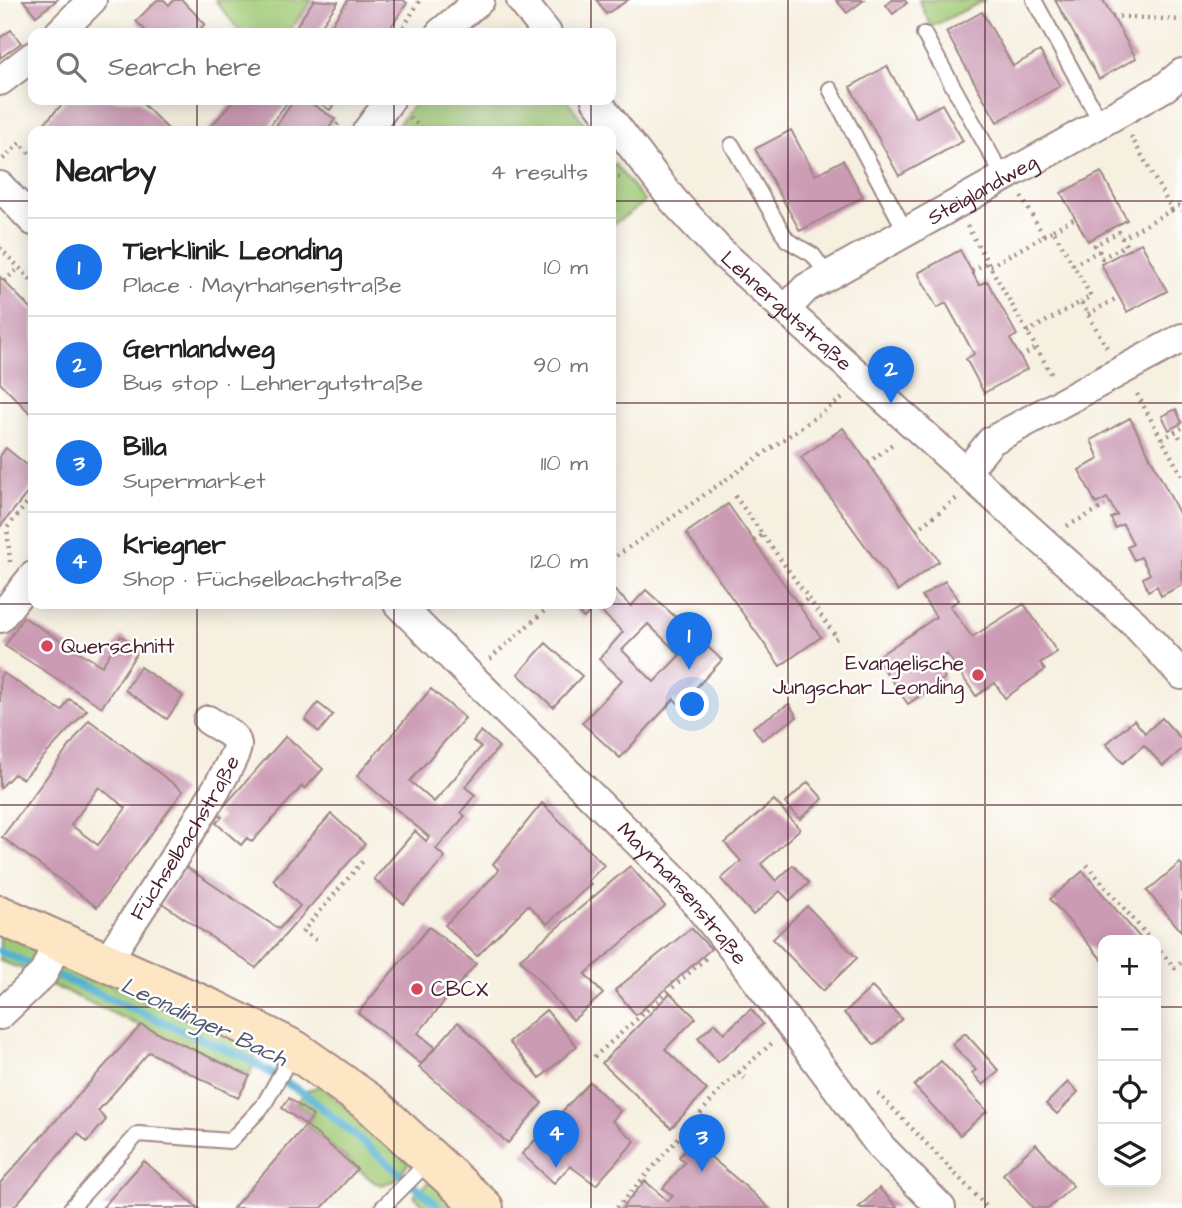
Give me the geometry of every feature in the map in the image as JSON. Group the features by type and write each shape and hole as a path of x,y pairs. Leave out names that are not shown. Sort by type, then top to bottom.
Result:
{"street":[{"path":"65,28 92,0"},
{"path":"446,28 480,0"},
{"path":"521,0 543,28"},
{"path":"0,81 28,59"},
{"name":"Steiglandweg","path":"786,309 806,288 906,232 1011,183 1114,126 1182,73"},
{"name":"Lehnergutstraße","path":"600,105 673,200 719,250 786,309 963,483 1135,624 1182,676"},
{"path":"373,126 396,106"},
{"path":"0,186 28,215"},
{"path":"963,483 991,441 1182,338"},
{"path":"0,618 22,571"},
{"name":"Mayrhansenstraße","path":"403,609 682,886 711,920 881,1147 941,1208"},
{"name":"Füchselbachstraße","path":"106,962 218,787 236,753 237,744 233,736 208,720"},
{"path":"0,915 50,959 106,962 371,1104 423,1167 484,1208"},
{"path":"0,1015 50,959"}],"lane":[{"path":"1034,0 1114,126"},
{"path":"924,34 1011,183"},
{"path":"830,89 906,232"},
{"path":"732,145 787,240 813,256 828,276"},
{"path":"71,1208 138,1133 230,1141 263,1106 290,1059"},
{"path":"382,1208 405,1188 423,1167"}],"path":[{"path":"403,28 420,0"},
{"path":"1112,16 1182,20"},
{"path":"396,106 419,126"},
{"path":"1114,126 1172,210"},
{"path":"6,156 20,143 28,152"},
{"path":"1011,183 1044,236"},
{"path":"1122,238 1179,206 1182,211"},
{"path":"972,271 1075,218"},
{"path":"963,219 1059,388"},
{"path":"1027,332 1091,296 1054,230"},
{"path":"1119,232 1126,244 1102,258 1098,251 1095,245 1119,232"},
{"path":"0,248 28,277"},
{"path":"1073,265 1098,251"},
{"path":"4,281 19,268"},
{"path":"1088,314 1119,297"},
{"path":"1081,302 1112,358"},
{"path":"1020,357 1036,348"},
{"path":"1131,384 1182,476"},
{"path":"616,556 848,394"},
{"path":"1161,439 1182,428"},
{"path":"1179,436 1182,442"},
{"path":"868,463 898,439"},
{"path":"916,530 963,483"},
{"path":"736,496 837,638 831,642"},
{"path":"22,571 7,528 28,502"},
{"path":"1063,528 1105,506"},
{"path":"754,541 764,534"},
{"path":"799,605 809,598"},
{"path":"481,666 546,609"},
{"path":"316,940 303,931 363,861"},
{"path":"1087,864 1145,935"},
{"path":"1104,895 1109,891"},
{"path":"594,1057 714,952"},
{"path":"1161,952 1175,968 1182,962"},
{"path":"617,1208 738,1073 778,1039"},
{"path":"738,1073 745,1078"},
{"path":"693,1123 704,1134"}],"green space":[{"path":"215,0 312,0 292,28 237,28"},
{"path":"919,0 985,0 931,27"},
{"path":"413,105 571,105 586,126 397,126"},
{"path":"616,165 645,202 616,222"},
{"path":"0,932 37,950 39,954 31,972 0,961"},
{"path":"61,966 68,966 257,1049 250,1076 51,985"},
{"path":"321,1085 409,1163 396,1180 382,1185 374,1182 306,1125 313,1116 296,1103 306,1091"},
{"path":"430,1181 464,1208 427,1208 414,1196"}],"building":[{"path":"23,0 57,0 36,16"},
{"path":"157,0 164,0 169,5 174,0 182,0 205,24 201,28 143,28 136,21"},
{"path":"314,0 338,2 320,28 302,28 297,25"},
{"path":"348,0 403,0 407,3 390,28 329,28"},
{"path":"597,0 628,0 606,14"},
{"path":"836,0 864,0 847,13"},
{"path":"892,0 904,0 907,3 893,14 886,5"},
{"path":"1055,0 1103,0 1136,58 1099,79"},
{"path":"982,12 1013,66 1040,51 1060,86 997,122 946,32"},
{"path":"11,30 21,43 0,58 0,38"},
{"path":"887,66 916,118 942,104 963,141 899,176 850,87"},
{"path":"61,105 144,105 165,126 42,126"},
{"path":"230,105 285,105 270,126 211,126"},
{"path":"291,105 314,105 335,119 330,126 276,126"},
{"path":"791,130 815,175 843,160 863,197 800,231 755,149"},
{"path":"1101,172 1127,220 1088,241 1061,193"},
{"path":"1141,243 1167,291 1127,312 1101,264"},
{"path":"960,250 979,285 987,281 1017,335 1010,339 1027,369 984,393 966,359 974,354 946,303 937,308 918,273"},
{"path":"0,277 28,306 28,411 0,383"},
{"path":"1176,409 1182,423 1169,430 1162,416"},
{"path":"1130,418 1182,519 1182,585 1161,596 1157,586 1148,591 1143,578 1150,574 1141,557 1134,560 1127,547 1133,544 1123,524 1115,528 1111,518 1117,515 1107,498 1096,504 1079,470 1099,459 1091,440"},
{"path":"843,428 939,561 898,591 801,457"},
{"path":"6,448 28,466 28,492 0,527 0,456"},
{"path":"728,504 821,637 780,666 686,533"},
{"path":"945,581 959,600 950,606 972,637 1024,604 1057,652 1040,663 1045,670 1005,698 995,683 976,696 947,654 934,663 945,678 908,704 876,658 936,617 922,596"},
{"path":"646,590 722,660 680,705 674,699 620,758 582,723 622,680 599,659 623,632 598,609 616,609 616,592 631,606","holes":["648,624 680,655 654,682 622,650"]},
{"path":"574,609 592,609 584,618"},
{"path":"23,617 102,666 121,636 140,648 102,707 5,646"},
{"path":"546,643 582,676 553,707 518,674"},
{"path":"140,667 183,696 167,719 125,690"},
{"path":"3,673 62,711 69,699 87,710 23,779 14,774 0,788 0,677"},
{"path":"431,689 465,718 410,781 434,802 481,747 473,741 481,731 499,747 465,787 475,795 461,812 465,816 436,849 445,857 404,904 374,879 415,831 426,841 429,837 357,776"},
{"path":"318,703 333,715 319,732 305,720"},
{"path":"789,704 797,717 762,740 753,727"},
{"path":"1162,718 1182,740 1182,749 1163,766 1144,745 1123,763 1106,744 1134,720 1145,733"},
{"path":"89,720 183,791 97,907 2,837","holes":["99,787 126,808 98,845 71,825"]},
{"path":"286,736 323,769 305,789 302,786 252,842 247,838 241,845 216,823 222,817 218,813"},
{"path":"808,782 823,799 800,819 785,803"},
{"path":"774,800 800,829 761,864 776,881 793,865 809,883 790,901 780,891 753,915 721,879 741,861 725,843"},
{"path":"542,803 604,865 588,881 591,884 547,924 528,905 477,956 445,925 496,874 498,869 493,864"},
{"path":"331,814 365,844 256,968 162,903 186,867 279,929 300,906 273,880"},
{"path":"1180,863 1182,865 1182,932 1147,891"},
{"path":"630,866 665,906 585,974 603,994 573,1020 520,959"},
{"path":"1083,871 1138,935 1098,935 1098,955 1050,899"},
{"path":"807,906 857,958 823,991 773,939"},
{"name":"CBCX","path":"429,927 476,964 418,1033 435,1047 421,1064 358,1013"},
{"path":"691,928 711,949 636,1015 615,990"},
{"path":"872,987 902,1019 875,1045 844,1013"},
{"path":"670,993 696,1018 665,1049 707,1090 671,1128 602,1063"},
{"path":"751,1009 763,1024 718,1062 698,1038 715,1023 724,1033"},
{"path":"546,1010 577,1046 540,1078 509,1042"},
{"path":"458,1022 542,1103 508,1143 419,1067"},
{"path":"141,1025 250,1076 238,1098 149,1052 98,1111 106,1120 87,1142 78,1133 13,1208 0,1208 0,1183"},
{"path":"965,1033 999,1071 983,1085 972,1073 976,1070 952,1044"},
{"path":"941,1061 987,1111 960,1135 914,1086"},
{"path":"590,1082 620,1111 612,1121 635,1141 596,1185 570,1166 554,1183 522,1154"},
{"path":"1068,1082 1078,1092 1057,1114 1046,1104"},
{"path":"289,1098 313,1116 306,1125 282,1108"},
{"path":"306,1125 357,1169 322,1208 233,1208"},
{"path":"693,1142 769,1208 622,1208 645,1181 668,1201 673,1196 663,1188 685,1162 679,1157"},
{"path":"1036,1144 1073,1186 1049,1208 1033,1208 1003,1174"},
{"path":"144,1161 198,1208 102,1208"},
{"path":"879,1188 898,1208 858,1208"}],"waterway":[{"name":"Leondinger Bach","path":"0,951 248,1059 308,1096 441,1208"}],"place":[{"name":"Gernlandweg","path":"891,404"},
{"name":"Querschnitt","path":"47,646"},
{"name":"Tierklinik Leonding","path":"689,670"},
{"name":"Evangelische Jungschar Leonding","path":"978,675"},
{"name":"CBCX","path":"417,989"},
{"name":"Kriegner","path":"556,1168"},
{"name":"Billa","path":"702,1172"}]}
